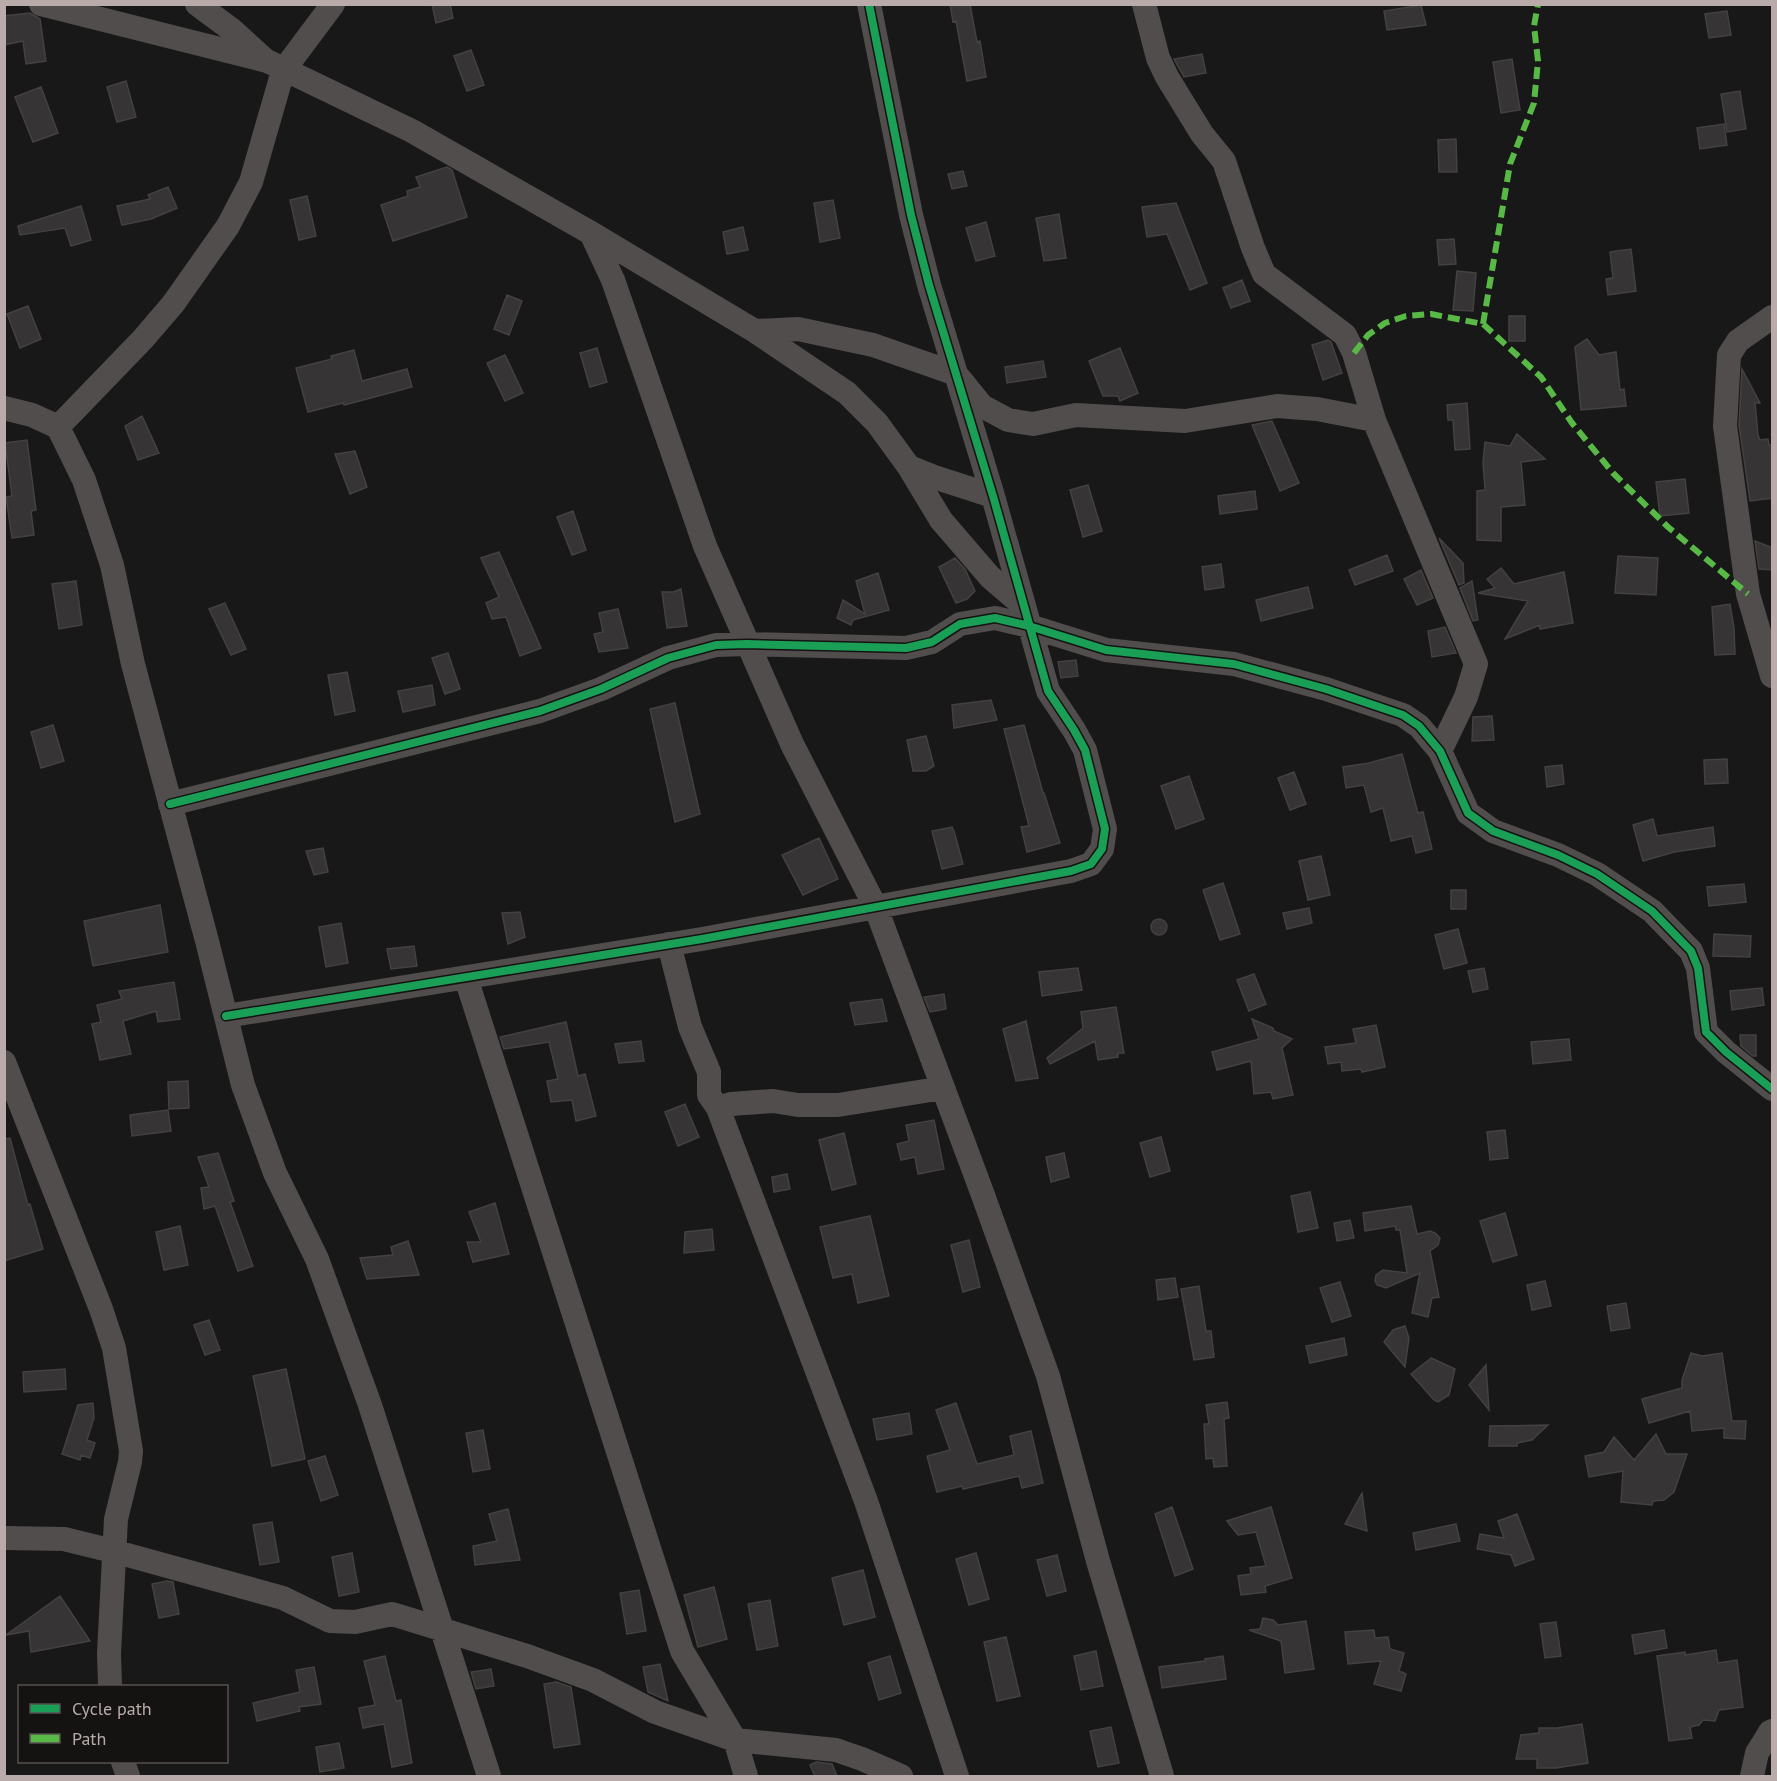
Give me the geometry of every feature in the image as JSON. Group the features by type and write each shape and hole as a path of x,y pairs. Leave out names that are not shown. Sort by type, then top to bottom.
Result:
{"street":[{"path":"41,4 275,66 412,131 591,233 754,331 847,393 877,423 909,467 941,520 1027,616 1106,650 1234,664 1326,689 1403,715 1419,726 1440,751 1468,813 1493,831 1558,855 1597,874 1652,911 1691,951 1698,968 1706,1032 1726,1052 1773,1089"},
{"path":"197,4 275,66"},
{"path":"58,427 143,339 173,304 228,226 251,182 275,66 333,4"},
{"path":"226,1016 669,944 1071,871 1090,864 1102,849 1105,829 1085,750 1048,691 993,496 932,295 911,215 869,4"},
{"path":"1144,4 1158,58 1167,77 1202,134 1224,161 1264,274 1345,336 1354,353 1374,420 1476,664 1466,697 1440,751"},
{"path":"591,233 613,280 705,546 792,744 876,908 943,1088 1048,1376 1098,1561 1162,1776"},
{"path":"1773,317 1738,341 1729,355 1725,426 1748,594 1773,676"},
{"path":"754,331 798,329 873,345 956,374 982,406 1008,420 1033,424 1076,415 1185,421 1277,406 1317,409 1374,420"},
{"path":"4,408 32,415 58,427 84,480 112,565 133,664 243,1085 275,1173 317,1259 370,1405 489,1776"},
{"path":"909,467 993,496"},
{"path":"170,804 540,711 601,689 668,658 716,645 906,648 932,642 960,624 995,618 1027,616"},
{"path":"669,944 690,1027 709,1072 709,1095 718,1108 866,1501 957,1776"},
{"path":"466,978 682,1651 735,1740 746,1776"},
{"path":"4,1062 114,1348 131,1451 116,1519 113,1551 110,1685"},
{"path":"718,1108 731,1104 773,1101 798,1105 838,1105 943,1088"},
{"path":"4,1538 64,1539 113,1551 284,1598 330,1621 355,1622 392,1614 593,1680 655,1712 735,1740 836,1750 901,1776"},
{"path":"1752,1776 1757,1753 1773,1731"}],"building":[{"path":"432,4 450,4 453,18 436,23"},
{"path":"950,4 970,4 977,42 980,41 986,77 967,81 956,21 953,22"},
{"path":"1421,5 1426,25 1387,30 1384,11"},
{"path":"1727,11 1731,35 1709,38 1705,14"},
{"path":"30,13 40,19 46,61 26,64 23,41 4,45 4,16"},
{"path":"471,50 484,85 467,91 454,56"},
{"path":"1202,54 1206,73 1184,77 1174,59"},
{"path":"1512,59 1520,110 1501,113 1493,62"},
{"path":"126,81 136,117 117,122 107,87"},
{"path":"41,87 58,133 33,142 15,97"},
{"path":"1740,91 1746,129 1727,132 1721,94"},
{"path":"1724,124 1727,145 1700,149 1697,128"},
{"path":"1456,139 1457,172 1439,172 1438,140"},
{"path":"447,167 452,170 467,217 393,241 381,205 408,196 407,191 420,187 416,177"},
{"path":"963,171 967,186 952,189 948,174"},
{"path":"168,187 177,208 151,219 122,225 117,206 150,199 148,195"},
{"path":"307,196 316,236 299,240 290,200"},
{"path":"833,200 840,238 820,242 814,203"},
{"path":"1176,203 1207,283 1190,290 1167,234 1147,237 1142,207"},
{"path":"81,206 91,240 71,246 65,228 20,235 18,226"},
{"path":"1059,214 1066,258 1044,261 1036,218"},
{"path":"986,222 995,256 976,261 966,228"},
{"path":"743,227 748,250 727,254 723,232"},
{"path":"1454,239 1456,264 1439,265 1437,240"},
{"path":"1631,249 1636,291 1608,295 1606,279 1613,278 1610,252"},
{"path":"1457,271 1476,273 1473,311 1453,310"},
{"path":"1242,280 1250,301 1231,308 1223,288"},
{"path":"507,295 522,301 509,335 494,329"},
{"path":"28,306 41,339 20,348 7,314"},
{"path":"1509,316 1525,316 1525,341 1509,341"},
{"path":"1587,339 1599,355 1616,352 1620,390 1624,389 1626,406 1581,410 1575,347"},
{"path":"1328,340 1331,342 1342,373 1323,380 1312,345"},
{"path":"597,348 607,382 590,387 580,353"},
{"path":"1120,348 1138,393 1120,401 1118,396 1103,396 1089,361"},
{"path":"354,350 362,381 407,369 412,387 308,412 296,368 332,359 331,356"},
{"path":"505,355 523,393 505,401 487,363"},
{"path":"1043,361 1046,377 1007,383 1005,367"},
{"path":"1742,369 1760,403 1755,403 1760,440 1768,439 1769,445 1773,445 1773,498 1750,501 1739,425"},
{"path":"1467,403 1470,449 1455,450 1453,420 1448,420 1447,405"},
{"path":"142,416 159,453 138,460 125,426"},
{"path":"1272,421 1299,483 1280,491 1252,425"},
{"path":"1517,434 1545,459 1521,462 1525,505 1501,507 1501,541 1477,540 1477,491 1485,490 1483,462 1485,442 1510,446"},
{"path":"27,440 36,510 31,511 34,535 12,538 6,497 12,496 5,443"},
{"path":"355,451 367,487 350,494 335,454"},
{"path":"1685,479 1689,513 1660,516 1656,482"},
{"path":"1088,485 1102,531 1083,537 1070,490"},
{"path":"1255,491 1257,509 1220,514 1218,496"},
{"path":"573,511 586,550 572,555 557,517"},
{"path":"1439,538 1463,563 1464,583 1459,585"},
{"path":"1755,541 1773,548 1773,570 1759,569"},
{"path":"499,552 541,648 520,656 506,617 492,619 486,603 499,597 481,558"},
{"path":"1387,555 1393,571 1355,585 1349,570"},
{"path":"1618,556 1658,558 1656,595 1615,593"},
{"path":"955,558 965,569 975,591 967,599 956,603 939,567"},
{"path":"1221,564 1224,587 1205,590 1202,567"},
{"path":"1501,568 1514,584 1564,572 1573,623 1540,629 1540,625 1505,639 1528,601 1478,593 1495,588 1487,579"},
{"path":"1421,570 1433,598 1417,605 1404,579"},
{"path":"878,573 889,610 853,620 851,625 837,618 843,600 865,614 856,581"},
{"path":"76,581 82,625 59,629 52,584"},
{"path":"1472,581 1478,620 1473,621 1460,588"},
{"path":"1308,587 1313,608 1261,621 1256,600"},
{"path":"681,589 687,626 667,628 662,592"},
{"path":"225,603 246,649 231,655 209,609"},
{"path":"1730,604 1735,654 1715,655 1712,607"},
{"path":"618,609 628,648 599,652 594,634 603,632 599,613"},
{"path":"1445,627 1456,653 1432,657 1428,631"},
{"path":"448,653 460,689 445,694 432,658"},
{"path":"1076,660 1078,676 1061,678 1058,662"},
{"path":"347,672 355,711 335,715 328,675"},
{"path":"432,685 435,705 403,712 398,691"},
{"path":"991,700 997,720 954,728 952,705"},
{"path":"675,703 700,814 675,822 650,709"},
{"path":"1492,716 1494,740 1472,741 1473,717"},
{"path":"53,725 64,761 41,768 31,732"},
{"path":"1024,725 1060,843 1027,852 1021,827 1029,826 1004,729"},
{"path":"926,736 934,766 926,771 913,771 907,740"},
{"path":"1402,754 1418,813 1423,812 1432,849 1416,853 1412,836 1391,841 1383,808 1371,812 1364,785 1346,788 1343,767"},
{"path":"1727,759 1728,783 1705,784 1704,760"},
{"path":"1562,765 1564,784 1547,787 1545,767"},
{"path":"1294,772 1306,804 1290,810 1278,778"},
{"path":"1189,776 1204,819 1176,829 1161,786"},
{"path":"1653,819 1657,836 1713,827 1715,846 1674,852 1643,861 1633,825"},
{"path":"952,827 963,864 942,869 932,831"},
{"path":"819,838 838,879 803,895 782,855"},
{"path":"323,848 328,872 314,875 306,851"},
{"path":"1321,856 1330,895 1308,900 1299,861"},
{"path":"1223,883 1240,934 1220,940 1203,890"},
{"path":"1744,884 1746,902 1709,906 1707,887"},
{"path":"1451,890 1466,890 1466,909 1451,909"},
{"path":"160,905 168,952 93,966 84,921"},
{"path":"1309,908 1312,923 1287,929 1283,913"},
{"path":"520,912 525,937 508,944 502,913"},
{"path":"1159,919 1165,921 1167,927 1165,933 1159,935 1153,933 1151,927 1153,921"},
{"path":"341,923 348,963 326,967 319,927"},
{"path":"1458,929 1467,963 1444,969 1435,935"},
{"path":"1714,934 1751,936 1750,957 1713,956"},
{"path":"414,946 417,966 391,969 387,949"},
{"path":"1078,968 1082,990 1042,996 1039,972"},
{"path":"1484,968 1488,989 1473,992 1468,971"},
{"path":"1254,974 1266,1004 1249,1011 1237,980"},
{"path":"174,982 180,1019 158,1022 156,1011 123,1021 131,1054 100,1060 92,1024 101,1022 97,1005 122,999 119,991"},
{"path":"1762,988 1764,1005 1732,1010 1730,991"},
{"path":"944,994 946,1009 930,1012 924,997"},
{"path":"882,999 887,1021 855,1025 850,1003"},
{"path":"1116,1007 1124,1053 1118,1053 1118,1057 1098,1060 1095,1041 1050,1064 1047,1058 1083,1028 1081,1012"},
{"path":"1252,1019 1292,1039 1282,1048 1293,1095 1273,1099 1271,1092 1254,1094 1251,1061 1217,1070 1212,1052 1259,1039"},
{"path":"1026,1021 1038,1078 1016,1081 1003,1029"},
{"path":"566,1022 578,1076 585,1074 596,1116 576,1121 572,1100 551,1102 547,1081 558,1079 549,1042 504,1049 500,1037"},
{"path":"1376,1025 1385,1067 1362,1072 1361,1069 1342,1071 1341,1062 1328,1064 1325,1047 1356,1043 1353,1029"},
{"path":"1740,1035 1756,1035 1756,1056 1741,1046"},
{"path":"1569,1039 1571,1060 1533,1064 1531,1042"},
{"path":"641,1041 644,1061 619,1063 615,1044"},
{"path":"188,1081 189,1108 169,1109 168,1082"},
{"path":"685,1104 699,1137 678,1146 665,1112"},
{"path":"168,1110 171,1131 132,1136 130,1115"},
{"path":"934,1120 944,1169 918,1174 915,1157 901,1160 897,1144 909,1141 906,1125"},
{"path":"1505,1130 1508,1158 1490,1160 1487,1132"},
{"path":"844,1133 856,1184 832,1190 819,1140"},
{"path":"1161,1137 1170,1171 1150,1177 1140,1143"},
{"path":"10,1138 28,1205 30,1204 43,1249 4,1261 4,1139"},
{"path":"218,1153 234,1201 230,1202 253,1266 238,1271 215,1206 204,1209 201,1188 209,1187 198,1157"},
{"path":"1064,1153 1069,1177 1051,1182 1046,1157"},
{"path":"787,1174 790,1189 774,1192 772,1177"},
{"path":"1310,1192 1318,1228 1298,1232 1291,1196"},
{"path":"495,1203 509,1254 473,1262 467,1242 481,1242 469,1212"},
{"path":"1411,1206 1417,1234 1430,1231 1440,1238 1438,1245 1430,1251 1439,1297 1432,1298 1428,1317 1412,1313 1420,1273 1386,1288 1377,1285 1375,1281 1376,1275 1383,1270 1407,1273 1400,1230 1396,1230 1395,1226 1365,1231 1363,1213"},
{"path":"1505,1213 1517,1255 1493,1262 1480,1221"},
{"path":"870,1216 889,1296 858,1303 852,1274 833,1278 820,1227"},
{"path":"1350,1220 1354,1238 1337,1241 1334,1223"},
{"path":"180,1226 188,1265 164,1270 156,1232"},
{"path":"712,1229 714,1250 684,1253 685,1232"},
{"path":"969,1240 980,1287 963,1292 951,1245"},
{"path":"408,1241 419,1275 367,1279 360,1258 393,1255 391,1247"},
{"path":"1175,1278 1178,1297 1158,1300 1156,1280"},
{"path":"1545,1281 1551,1306 1532,1310 1527,1285"},
{"path":"1340,1282 1351,1316 1332,1322 1320,1288"},
{"path":"1199,1286 1206,1331 1211,1331 1214,1357 1194,1360 1181,1289"},
{"path":"1626,1303 1630,1328 1611,1331 1607,1306"},
{"path":"209,1320 220,1350 205,1355 194,1325"},
{"path":"1405,1326 1409,1338 1405,1367 1384,1342 1393,1330"},
{"path":"1344,1338 1347,1355 1310,1363 1306,1346"},
{"path":"1691,1353 1702,1356 1722,1353 1732,1421 1746,1421 1745,1439 1724,1438 1724,1428 1692,1431 1690,1411 1649,1423 1642,1399 1682,1388 1682,1380"},
{"path":"1431,1358 1455,1369 1449,1395 1438,1402 1411,1374"},
{"path":"1486,1365 1489,1410 1469,1385"},
{"path":"65,1369 66,1389 24,1392 23,1372"},
{"path":"286,1369 305,1459 272,1466 253,1376"},
{"path":"1227,1402 1229,1418 1224,1419 1227,1466 1214,1467 1213,1458 1206,1459 1204,1424 1209,1424 1206,1405"},
{"path":"93,1403 94,1418 87,1440 95,1443 90,1458 81,1455 80,1460 62,1454 78,1405"},
{"path":"956,1403 977,1464 1014,1455 1010,1436 1031,1431 1043,1483 1022,1488 1019,1476 963,1489 962,1486 937,1492 927,1456 950,1450 936,1410"},
{"path":"909,1413 912,1434 877,1440 873,1419"},
{"path":"1548,1425 1532,1440 1517,1443 1517,1446 1489,1446 1490,1426"},
{"path":"483,1430 490,1469 473,1472 466,1433"},
{"path":"1656,1434 1666,1454 1687,1454 1674,1492 1664,1500 1653,1501 1652,1505 1621,1502 1623,1471 1589,1477 1585,1456 1604,1452 1614,1437 1634,1460"},
{"path":"325,1456 338,1495 321,1501 308,1461"},
{"path":"1362,1493 1367,1531 1345,1524"},
{"path":"1172,1507 1193,1569 1175,1576 1155,1514"},
{"path":"1271,1507 1292,1578 1265,1586 1266,1592 1241,1595 1238,1576 1251,1574 1250,1568 1266,1566 1256,1532 1238,1535 1227,1521"},
{"path":"508,1509 520,1560 475,1565 473,1546 497,1541 489,1514"},
{"path":"1517,1514 1534,1559 1515,1566 1511,1555 1477,1549 1480,1534 1504,1538 1498,1521"},
{"path":"272,1522 279,1562 260,1565 253,1525"},
{"path":"1456,1524 1460,1541 1416,1550 1413,1533"},
{"path":"352,1553 359,1592 339,1596 332,1557"},
{"path":"976,1553 989,1599 969,1605 956,1559"},
{"path":"1057,1555 1066,1591 1047,1596 1037,1560"},
{"path":"863,1570 875,1617 844,1625 832,1578"},
{"path":"173,1582 179,1614 159,1618 152,1584"},
{"path":"714,1587 727,1639 698,1647 684,1595"},
{"path":"639,1590 646,1631 627,1634 620,1593"},
{"path":"60,1596 90,1641 31,1652 29,1631 6,1635"},
{"path":"770,1600 778,1646 757,1650 748,1604"},
{"path":"1263,1618 1273,1620 1278,1625 1306,1621 1314,1669 1285,1673 1281,1641 1249,1630 1260,1629"},
{"path":"1556,1622 1561,1656 1545,1658 1540,1624"},
{"path":"1374,1630 1375,1638 1388,1637 1390,1649 1404,1653 1399,1671 1406,1674 1401,1691 1374,1684 1381,1661 1348,1664 1345,1632"},
{"path":"1664,1630 1667,1648 1635,1654 1632,1635"},
{"path":"1006,1637 1020,1696 997,1701 984,1642"},
{"path":"1716,1650 1718,1663 1737,1660 1743,1707 1719,1710 1715,1721 1703,1720 1699,1725 1690,1727 1692,1738 1669,1741 1657,1656 1685,1652 1685,1655"},
{"path":"1096,1651 1103,1686 1081,1690 1074,1656"},
{"path":"385,1656 396,1701 401,1700 412,1763 392,1767 384,1724 363,1728 359,1708 375,1705 364,1661"},
{"path":"890,1656 901,1693 879,1700 868,1663"},
{"path":"1223,1656 1226,1679 1162,1688 1159,1667 1205,1661 1205,1659"},
{"path":"660,1664 668,1701 648,1692 643,1667"},
{"path":"314,1667 321,1704 299,1707 300,1711 257,1721 253,1703 300,1692 296,1670"},
{"path":"491,1669 494,1686 476,1689 471,1672"},
{"path":"556,1682 571,1687 580,1744 554,1748 544,1684"},
{"path":"1582,1724 1588,1763 1556,1768 1537,1768 1537,1759 1516,1759 1521,1735 1539,1733 1539,1728"},
{"path":"1111,1727 1119,1763 1098,1767 1090,1731"},
{"path":"339,1743 344,1768 320,1772 316,1747"},
{"path":"816,1762 832,1764 837,1776 815,1776 810,1765"}],"marked path":[{"path":"1483,324 1510,164 1534,103 1538,61 1534,26 1538,4"},
{"path":"1354,353 1368,335 1385,323 1406,316 1431,314 1483,324 1541,377 1572,423 1613,473 1668,527 1748,594"}],"cycle path":[{"path":"226,1016 702,939 1071,871 1091,864 1102,849 1105,829 1085,750 1048,691 993,496 929,285 911,215 869,4"},
{"path":"170,804 540,711 601,689 668,658 716,645 906,648 932,642 960,624 995,618 1106,650 1234,664 1326,689 1403,715 1419,726 1440,751 1468,813 1493,831 1558,855 1597,874 1652,911 1691,951 1698,968 1706,1032 1726,1052 1772,1089"}]}
